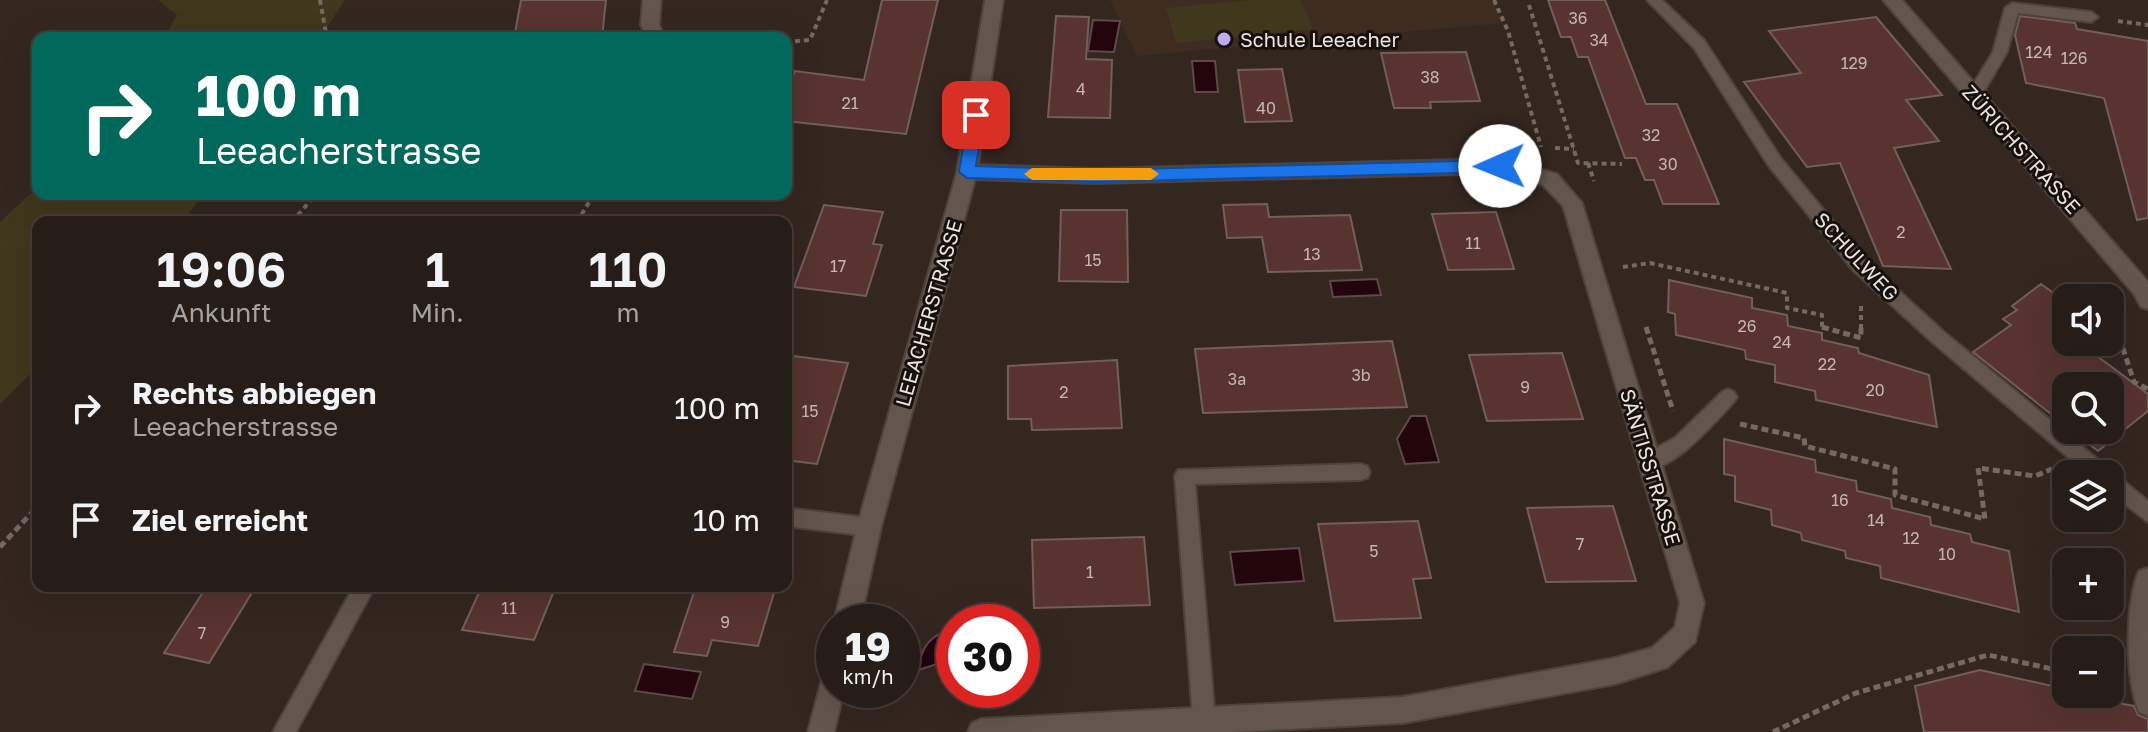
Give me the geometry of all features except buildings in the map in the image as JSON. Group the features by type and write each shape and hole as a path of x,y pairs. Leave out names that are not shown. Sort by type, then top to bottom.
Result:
{"street":[{"path":"652,0 650,25 653,32"},
{"name":"LEEACHERSTRASSE","path":"851,604 869,527 967,172 994,0"},
{"name":"ZÜRICHSTRASSE","path":"1892,0 2063,195 2148,301"},
{"path":"967,172 1094,176 1500,166 1550,179"},
{"name":"SÄNTISSTRASSE","path":"981,732 1126,727 1204,719 1403,710 1615,671 1659,658 1686,633 1692,603 1572,203 1550,179"},
{"path":"2148,579 2143,594 2144,689 2148,703"},
{"path":"821,732 827,708"}],"lane":[{"name":"SCHULWEG","path":"1654,0 1699,44 1774,161 1852,257 1938,337 2084,460"},
{"path":"1974,96 2000,52 2012,8 2091,17"},
{"path":"1649,462 1683,443 1728,397"},
{"path":"1204,719 1185,476 1360,472"},
{"path":"2124,493 2148,513"},
{"path":"792,518 869,527"},
{"path":"284,732 362,592"}],"path":[{"path":"320,0 326,32"},
{"path":"792,42 810,40 827,0"},
{"path":"1494,0 1508,31 1550,179"},
{"path":"1529,5 1578,163 1622,164"},
{"path":"297,216 311,200"},
{"path":"1590,270 1650,263 1787,293 1787,308 1822,315 1822,329 1861,338"},
{"path":"2124,351 2134,382 2148,389"},
{"path":"1710,417 1804,438 1805,446 1895,469 1895,495 1985,519 1978,468 2035,476 2082,458"},
{"path":"0,547 32,512"},
{"path":"1773,732 1856,693 1988,655 2052,669"}],"shaded area":[{"path":"158,0 345,0 324,32 167,32 177,15"},
{"name":"Schule Leeacher","path":"1110,0 1492,0 1503,23 1137,56"},
{"path":"1253,0 1301,0 1313,29 1176,43 1166,8"},
{"path":"1093,20 1120,21 1114,52 1088,51"},
{"path":"1192,61 1215,61 1218,92 1195,92"},
{"path":"32,193 32,200 199,200 187,216 32,216 32,372 0,404 0,222"},
{"path":"1377,279 1381,295 1333,297 1330,281"},
{"path":"1411,416 1426,416 1439,462 1405,464 1397,439"},
{"path":"1299,548 1304,581 1235,585 1230,552"},
{"path":"936,636 936,664 920,669 922,654 928,642"},
{"path":"644,664 701,672 692,699 635,691"}],"slow traffic":[{"path":"1032,174 1151,174"}],"place":[{"name":"Schule Leeacher","path":"1224,39"}],"route":[{"path":"976,115 967,172 1094,176 1500,166"}]}
